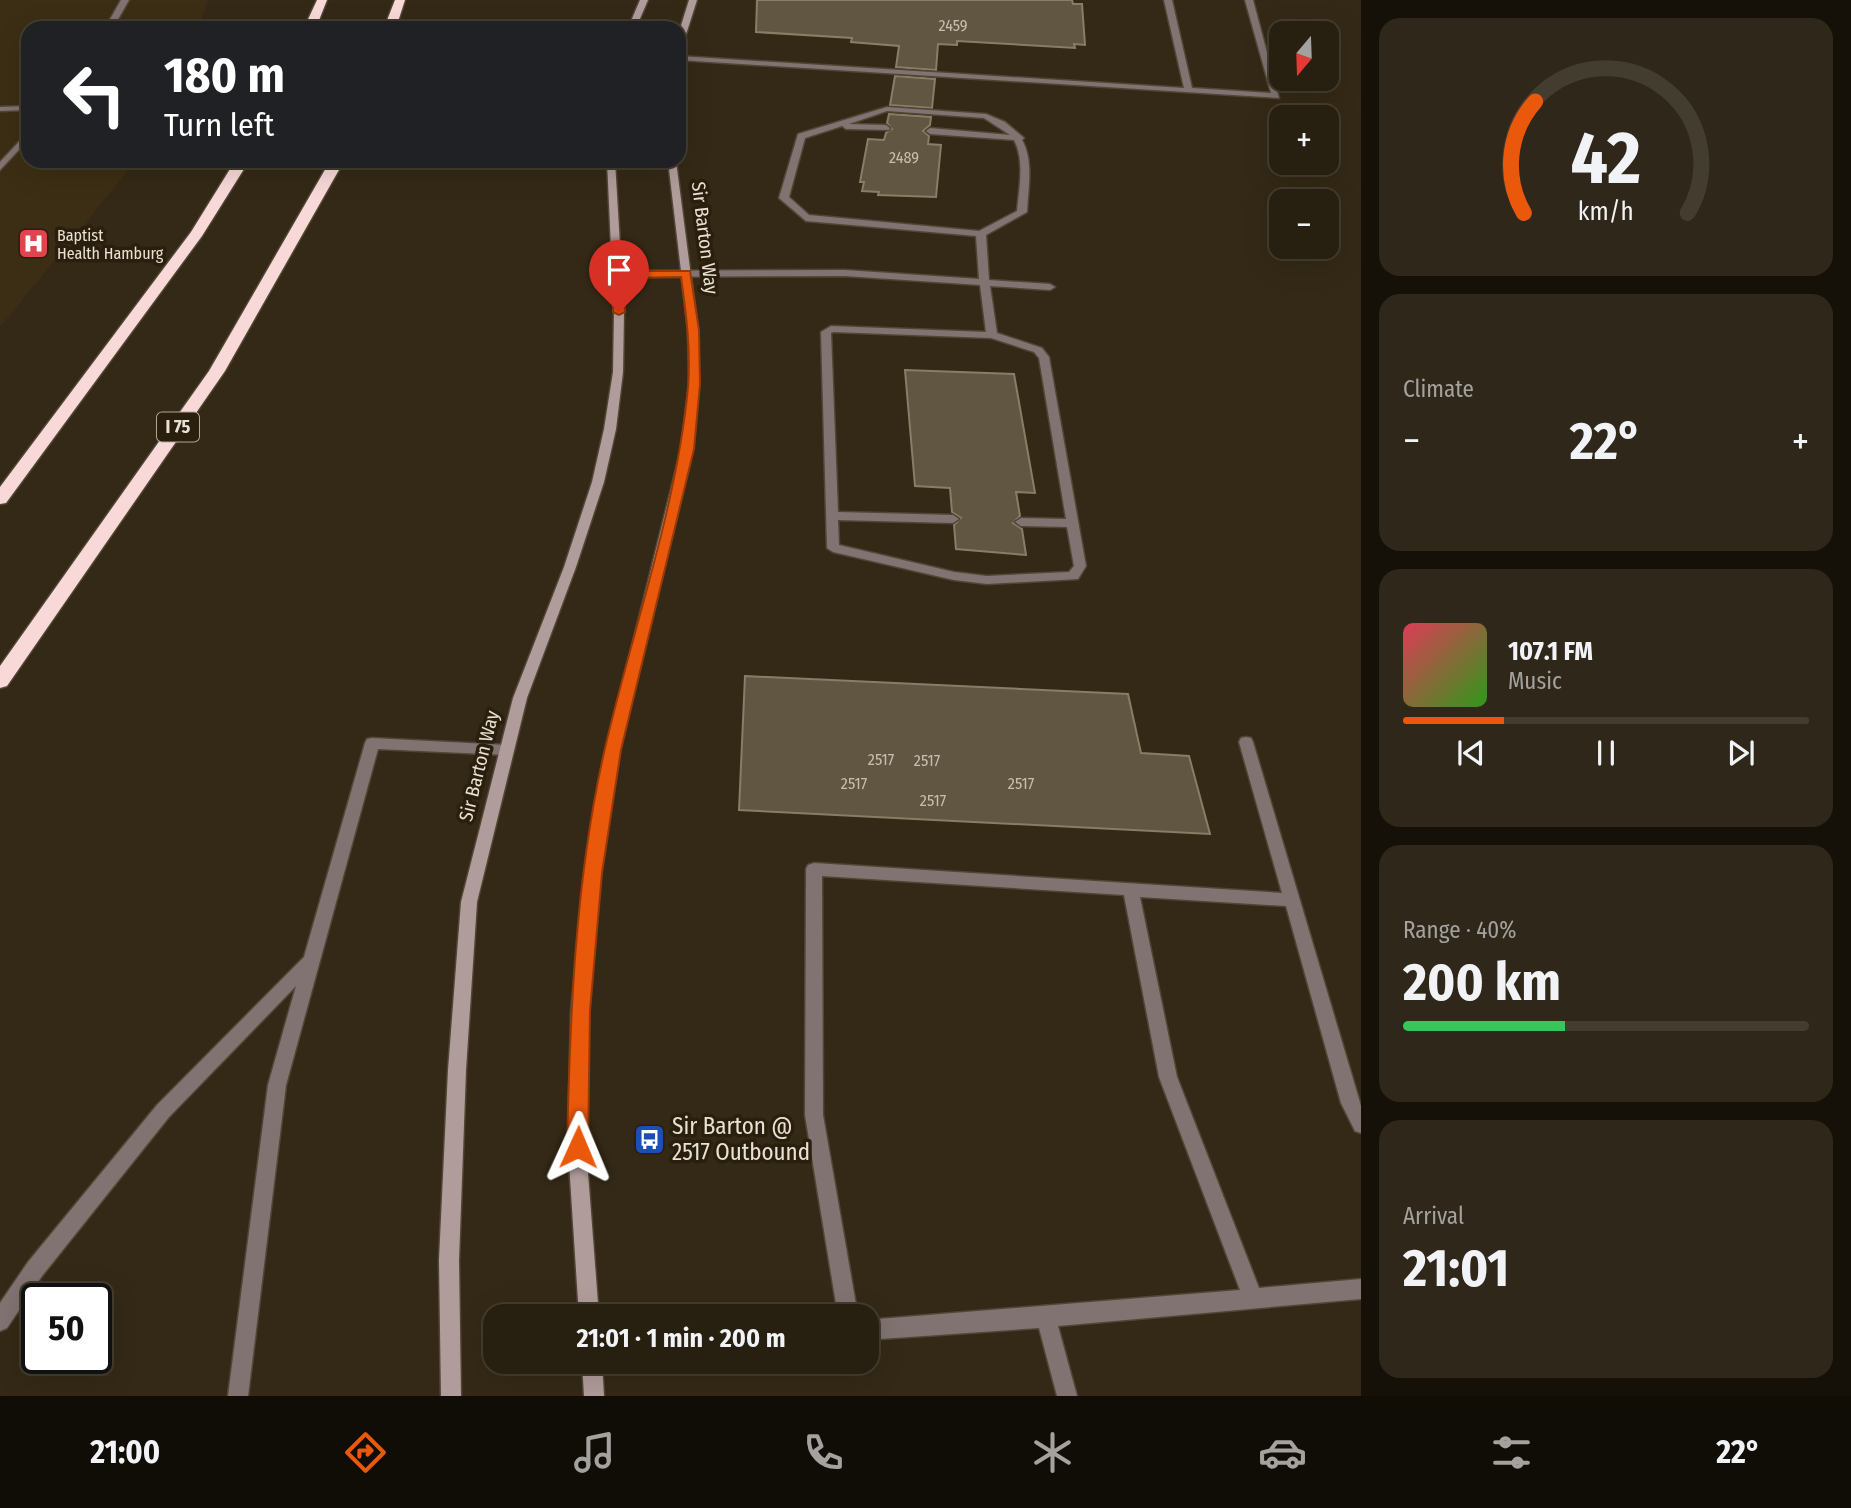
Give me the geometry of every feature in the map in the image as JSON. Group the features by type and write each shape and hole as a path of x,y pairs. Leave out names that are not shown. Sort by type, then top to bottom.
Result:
{"highway":[{"path":"313,21 321,0"},
{"path":"392,21 400,0"},
{"path":"0,499 197,233 238,168"},
{"name":"I 75","path":"0,681 217,371 333,168"}],"main road":[{"path":"635,21 644,0"},
{"path":"686,22 693,0"},
{"name":"Sir Barton Way","path":"451,1396 449,1260 457,1070 469,902 520,698 570,567 598,481 610,429 618,372 617,274 611,168"},
{"name":"Sir Barton Way","path":"588,1304 578,1147 580,1011 590,901 613,750 687,449 694,384 694,330 673,168"},
{"path":"593,1374 594,1396"}],"street":[{"path":"112,21 125,0"},
{"path":"1168,0 1188,90"},
{"path":"686,58 1276,96 1249,0"},
{"path":"0,109 21,108"},
{"path":"887,109 986,116 999,121 1020,138 1025,152 1022,212 981,234 806,218 784,198 801,136 835,125 887,109"},
{"path":"835,125 886,128"},
{"path":"930,131 1020,138"},
{"path":"0,167 21,143"},
{"path":"981,234 984,281 992,335"},
{"path":"617,274 833,273 1050,287"},
{"path":"831,329 992,335 1038,350 1044,357 1080,566 1073,576 987,580 954,576 833,548 827,332 831,329"},
{"path":"832,516 953,519"},
{"path":"1021,522 1072,523"},
{"path":"1246,742 1350,1103 1361,1125"},
{"path":"239,1396 276,1085 372,743 507,750"},
{"path":"846,1304 814,1115 814,869 1292,900"},
{"path":"1131,890 1168,1077 1253,1299"},
{"path":"0,1321 35,1269 163,1111 312,959"},
{"path":"879,1329 1046,1318 1361,1289"},
{"path":"1046,1318 1067,1396"}],"shaded area":[{"name":"Baptist Health Hamburg","path":"0,0 208,0 200,21 21,21 21,168 130,168 0,327"}],"building":[{"path":"757,0 1072,0 1073,4 1082,4 1085,45 1074,44 1075,48 957,41 957,45 938,44 936,70 896,67 899,46 851,42 852,38 756,32"},
{"path":"895,76 935,79 932,108 890,105"},
{"path":"889,114 931,117 930,125 923,131 929,136 928,144 941,145 936,197 878,195 879,192 862,191 864,182 860,182 868,139 884,140 886,133 892,129 887,123"},
{"path":"905,370 1014,374 1035,493 1016,492 1020,516 1013,523 1022,529 1026,555 956,549 954,525 961,518 952,512 950,488 915,486"},
{"path":"745,676 1128,694 1141,753 1189,756 1210,834 739,810"}],"place":[{"name":"Baptist Health Hamburg","path":"34,244"},
{"name":"Sir Barton @ 2517 Outbound","path":"649,1139"}],"route":[{"path":"578,1147 580,1011 593,873 613,750 687,449 694,384 694,330 686,273 617,274 619,312"}]}
